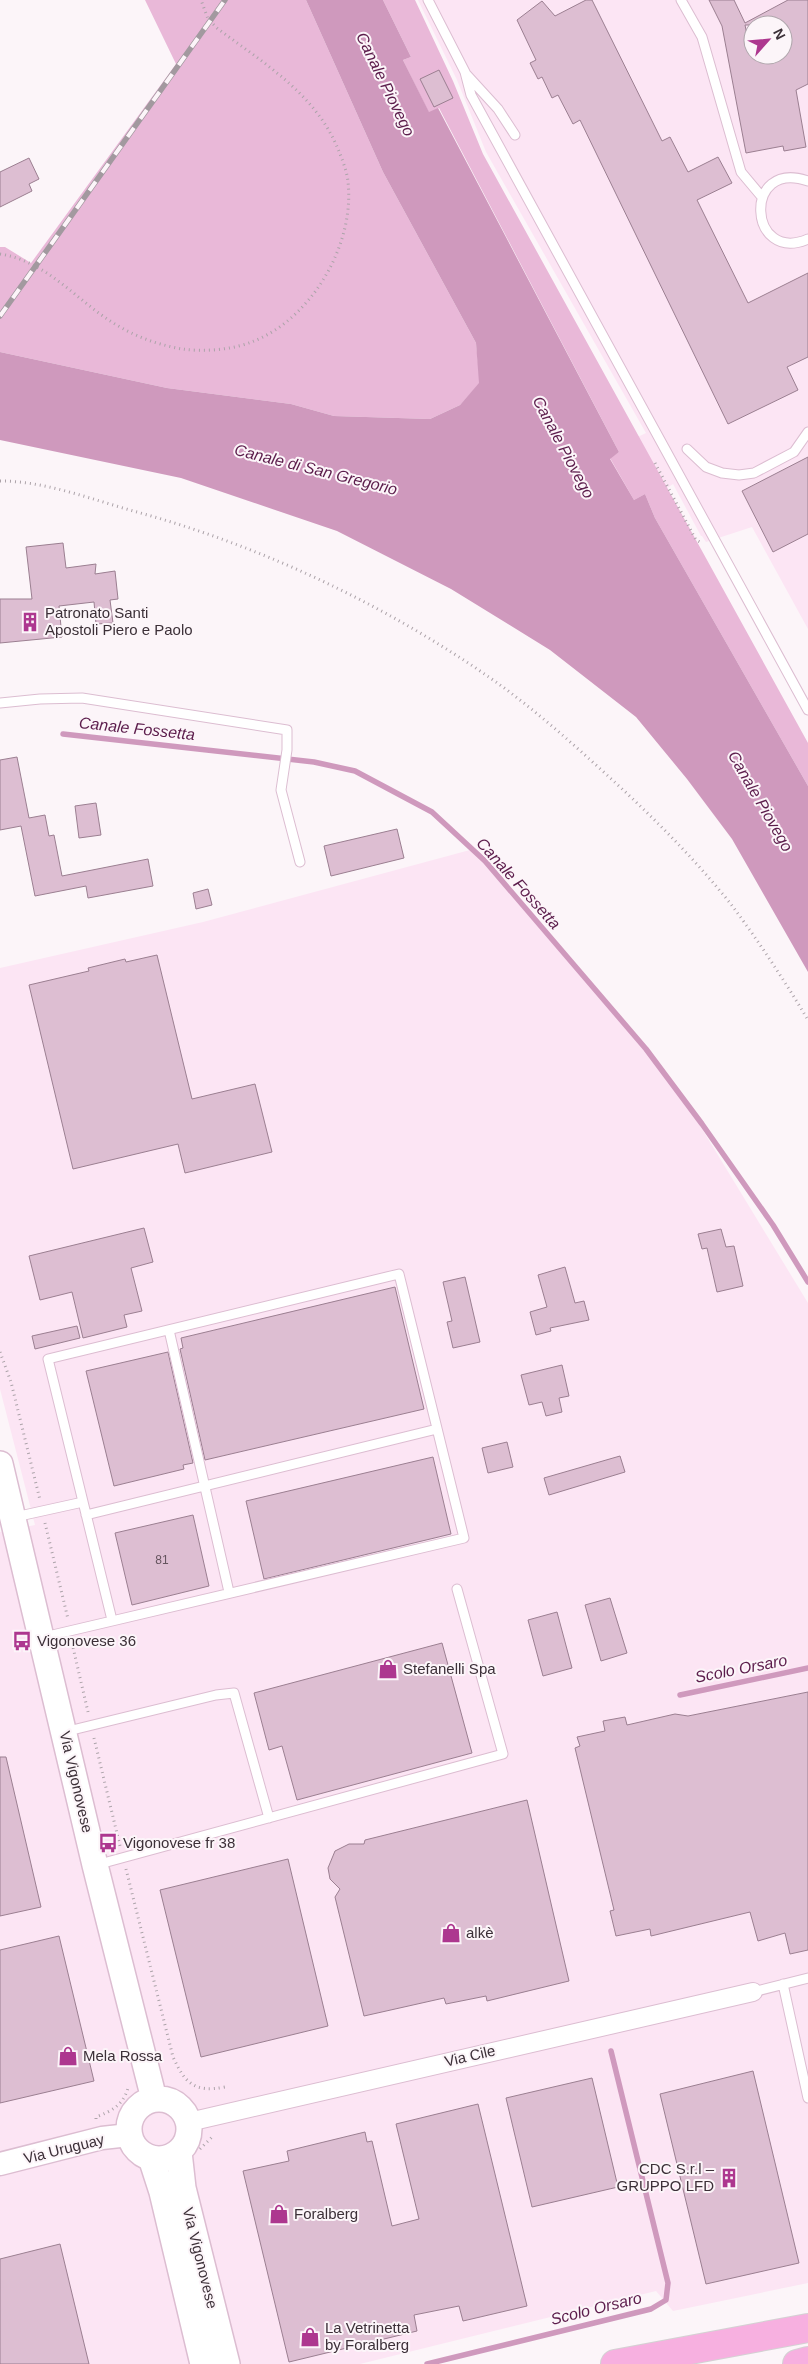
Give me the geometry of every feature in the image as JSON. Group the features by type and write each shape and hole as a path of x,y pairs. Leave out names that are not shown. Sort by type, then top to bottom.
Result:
{"highway":[{"path":"615,2364 808,2328"},
{"path":"797,2364 808,2361"}],"main road":[{"name":"Via Vigonovese","path":"0,1464 6,1519 41,1637 95,1865 154,2099"},
{"path":"188,2122 179,2106 171,2101 154,2099 143,2102 136,2108 129,2125 129,2135 136,2150 151,2158 164,2159 189,2152"},
{"name":"Via Vigonovese","path":"188,2122 189,2152 183,2188 227,2364"},
{"name":"Via Vigonovese","path":"151,2158 162,2192 203,2364"}],"street":[{"name":"Via Cile","path":"188,2122 753,1992"},
{"name":"Via Uruguay","path":"0,2164 102,2138 129,2135"}],"lane":[{"path":"428,0 465,72 471,95 808,710"},
{"path":"681,0 702,37 741,172 762,197"},
{"path":"465,72 498,109 515,135"},
{"path":"808,182 797,177 783,178 770,185 762,197 759,214 766,231 780,242 797,244 808,239"},
{"path":"688,449 706,467 722,473 739,475 754,473 794,452 808,432"},
{"path":"0,703 40,699 82,698 287,730 287,750 281,790 300,862"},
{"path":"41,1637 464,1538 399,1274 48,1359 112,1620"},
{"path":"169,1330 229,1592"},
{"path":"86,1515 437,1429"},
{"path":"6,1519 83,1502"},
{"path":"95,1865 503,1754 457,1589"},
{"path":"64,1732 216,1695 234,1693 269,1818"},
{"path":"753,1992 808,1978"},
{"path":"783,1984 808,2098"}],"path":[{"path":"0,254 26,260 42,269 114,324 152,342 183,349 224,348 253,342 282,325 309,299 325,275 339,247 347,222 348,180 337,149 314,109 279,74 216,28 208,19 201,0"},
{"path":"662,476 696,540"},
{"path":"0,481 34,484 154,517 247,549 339,589 459,657 535,712 644,809 702,870 730,903 779,973 808,1020"},
{"path":"0,1353 11,1382 40,1499"},
{"path":"45,1522 66,1609"},
{"path":"72,1642 90,1717"},
{"path":"93,1734 121,1848"},
{"path":"126,1868 173,2057 181,2074 191,2085 202,2088 225,2087"},
{"path":"96,2117 115,2109 125,2098 130,2082"},
{"path":"189,2152 200,2147 210,2137 216,2135"}],"shaded area":[{"path":"145,0 306,0 383,172 476,343 480,383 460,405 430,419 334,416 291,404 167,388 0,352 0,247 5,247 31,263 176,64"},
{"path":"383,0 415,0 453,81 483,154 808,743 808,786 655,518 645,494 634,500 610,458 619,452 439,108 429,113 403,60 411,57"},
{"path":"418,0 808,0 808,629 752,527 706,542 673,484 634,511 602,454 646,433 486,152 457,80"},
{"path":"470,850 483,862 644,1050 699,1124 808,1303 808,2283 673,2311 656,2291 360,2364 0,2364 0,1532 35,1525 0,1389 0,968 203,922"}],"water":[{"path":"306,0 383,0 411,57 403,60 429,112 438,108 619,452 610,459 634,500 645,494 655,518 808,786 808,972 732,839 687,779 636,717 550,650 451,589 337,531 181,478 0,440 0,352 167,388 291,404 334,416 430,419 460,405 479,383 476,343 383,172"}],"building":[{"path":"586,0 592,0 662,141 670,137 688,172 718,157 732,183 697,200 748,303 808,273 808,357 787,367 798,390 728,424 580,120 573,124 558,95 552,98 542,77 538,79 530,63 536,60 517,20 542,1 555,16"},
{"path":"709,0 734,0 743,19 743,65 793,65 793,15 760,15 788,0 808,0 808,84 796,90 806,147 784,151 783,146 746,153 722,26"},
{"path":"439,70 453,98 434,107 420,79"},
{"path":"29,158 39,179 29,184 32,191 0,207 0,172"},
{"path":"808,457 808,534 773,552 742,491"},
{"path":"63,543 66,568 96,564 95,574 115,571 118,599 110,600 113,623 96,624 94,602 59,606 62,637 0,643 0,599 32,599 26,547"},
{"path":"17,757 29,818 45,815 49,836 54,835 62,876 148,859 153,886 88,898 86,886 35,896 21,826 0,830 0,760"},
{"path":"96,803 101,835 79,838 75,806"},
{"path":"397,829 404,858 331,876 324,846"},
{"path":"208,889 212,905 196,909 193,893"},
{"path":"157,955 192,1099 255,1084 272,1152 185,1173 178,1144 73,1169 29,985 89,971 88,968 125,959 126,962"},
{"path":"144,1228 153,1262 131,1268 142,1311 124,1315 127,1327 83,1338 72,1292 40,1300 29,1256"},
{"path":"721,1229 726,1247 734,1246 743,1286 717,1292 707,1248 702,1249 698,1234"},
{"path":"565,1267 575,1303 584,1301 589,1320 550,1328 551,1331 536,1335 530,1312 547,1307 538,1275"},
{"path":"465,1277 480,1342 453,1348 447,1322 452,1321 443,1282"},
{"path":"395,1287 424,1409 205,1460 180,1349 183,1348 181,1338"},
{"path":"77,1326 80,1338 35,1349 32,1336"},
{"path":"168,1352 193,1463 183,1465 184,1469 114,1486 86,1371"},
{"path":"562,1365 569,1396 559,1398 562,1412 546,1416 542,1402 529,1405 521,1375"},
{"path":"507,1442 513,1467 488,1473 482,1448"},
{"path":"620,1456 625,1472 549,1495 544,1478"},
{"path":"433,1457 451,1534 264,1579 246,1501"},
{"path":"193,1515 209,1586 132,1605 115,1533"},
{"path":"610,1598 627,1653 601,1661 585,1605"},
{"path":"557,1612 572,1668 543,1676 528,1620"},
{"path":"442,1643 472,1753 297,1800 282,1746 269,1750 254,1693"},
{"path":"808,1692 808,1950 790,1954 785,1933 758,1941 750,1912 651,1936 650,1929 616,1936 610,1911 614,1910 575,1748 580,1746 577,1737 605,1731 603,1721 625,1717 627,1725 675,1714 688,1716"},
{"path":"0,1757 6,1757 41,1907 0,1916"},
{"name":"alkè","path":"527,1800 569,1981 487,2001 486,1996 446,2004 444,1998 364,2016 335,1897 340,1889 330,1879 328,1868 335,1851 349,1844 364,1844 365,1840"},
{"path":"288,1859 328,2026 201,2057 160,1890"},
{"path":"59,1936 94,2081 0,2103 0,1950"},
{"name":"CDC S.r.l – GRUPPO LFD","path":"753,2071 799,2263 706,2284 660,2094"},
{"path":"592,2078 618,2187 532,2207 506,2098"},
{"path":"478,2104 527,2306 463,2321 459,2306 414,2315 417,2331 289,2362 243,2171 289,2161 287,2151 365,2132 367,2142 372,2141 392,2226 419,2219 396,2124"},
{"path":"60,2244 89,2364 0,2364 0,2259"}],"waterway":[{"name":"Canale Fossetta","path":"63,734 314,762 355,771 432,812 485,861 646,1049 702,1124 773,1225 808,1282"},
{"name":"Scolo Orsaro","path":"680,1695 808,1668"},
{"name":"Scolo Orsaro","path":"427,2364 651,2309 666,2300 668,2283 611,2051"}],"railway":[{"path":"0,316 225,0"}],"place":[{"name":"Patronato Santi Apostoli Piero e Paolo","path":"30,622"},
{"name":"Vigonovese 36","path":"22,1641"},
{"name":"Stefanelli Spa","path":"388,1669"},
{"name":"Vigonovese fr 38","path":"108,1843"},
{"name":"alkè","path":"451,1933"},
{"name":"Mela Rossa","path":"68,2056"},
{"name":"CDC S.r.l – GRUPPO LFD","path":"729,2178"},
{"name":"Foralberg","path":"279,2214"},
{"name":"La Vetrinetta by Foralberg","path":"310,2337"}],"water label":[{"name":"Canale Piovego","path":"386,84"},
{"name":"Canale Piovego","path":"564,447"},
{"name":"Canale di San Gregorio","path":"316,469"},
{"name":"Canale Piovego","path":"761,801"}]}
